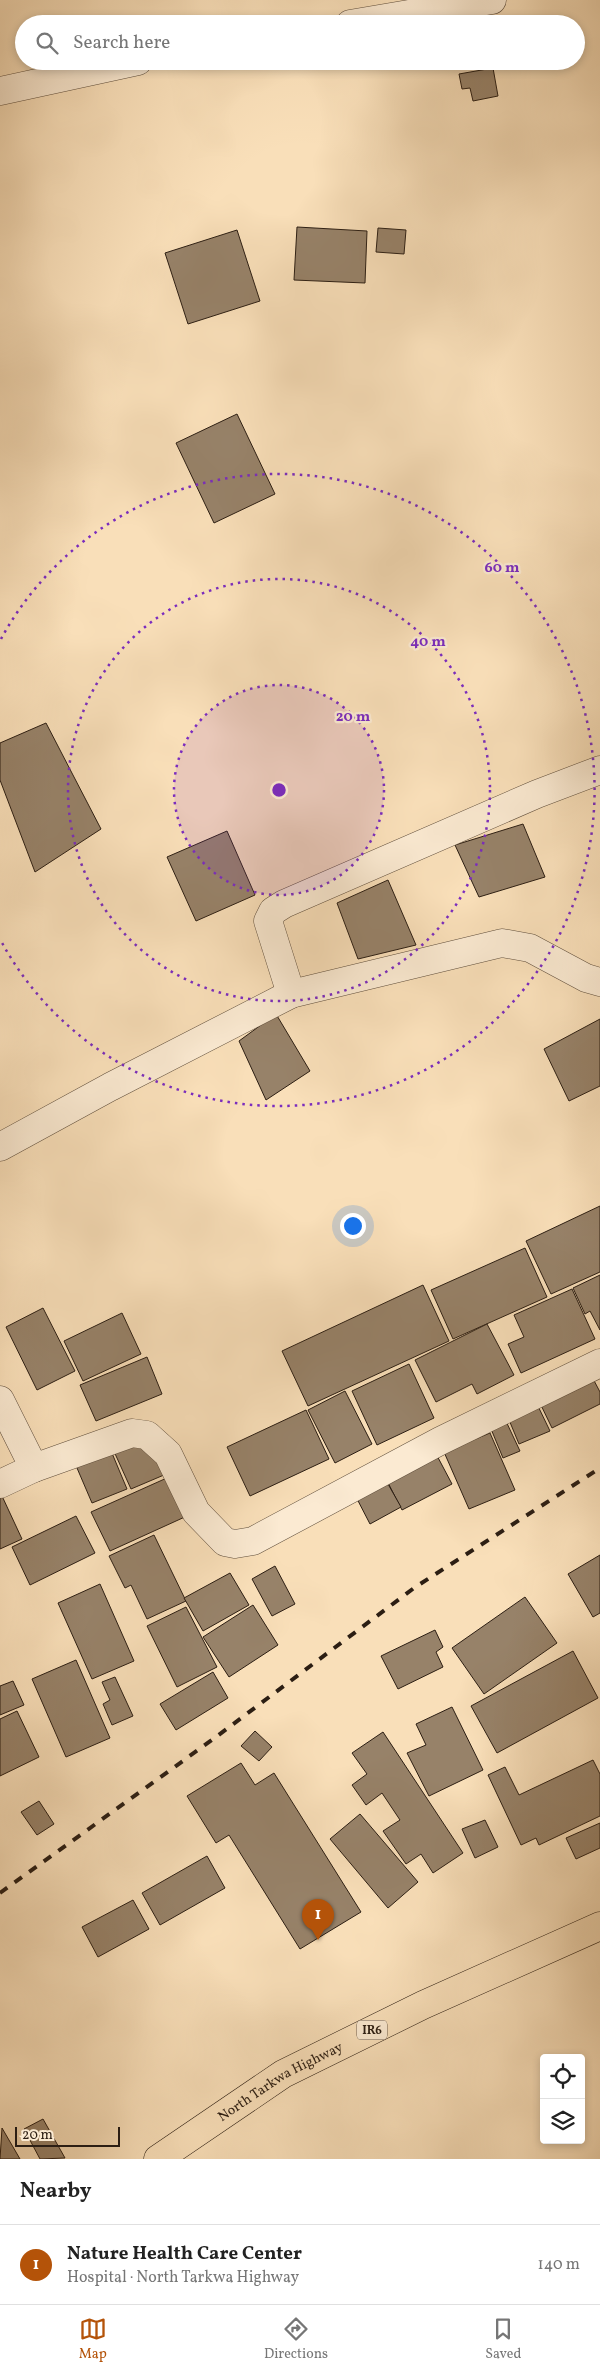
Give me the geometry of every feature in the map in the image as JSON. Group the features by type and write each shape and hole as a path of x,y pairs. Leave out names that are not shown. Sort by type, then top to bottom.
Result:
{"main road":[{"name":"North Tarkwa Highway","path":"158,2159 283,2074 423,2005 600,1926"}],"street":[{"path":"403,15 492,0"},
{"path":"0,91 97,70"},
{"path":"291,994 268,921 273,911 284,904 537,794 600,770"},
{"path":"0,1147 110,1087 291,994 502,943 530,948 586,978 600,982"},
{"path":"0,1484 34,1468 132,1433 147,1435 168,1454 196,1512 225,1542 235,1544 253,1541 440,1442 600,1363"},
{"path":"0,1400 34,1468"}],"building":[{"path":"493,70 498,96 473,101 470,88 462,89 459,74"},
{"path":"297,227 367,231 365,283 294,280"},
{"path":"378,228 406,230 404,254 376,252"},
{"path":"237,230 260,301 188,324 165,253"},
{"path":"237,414 275,494 214,523 176,443"},
{"path":"46,723 101,829 35,872 0,780 0,743"},
{"path":"523,824 545,877 479,897 455,845"},
{"path":"227,831 255,895 196,921 167,857"},
{"path":"388,880 416,945 358,959 337,903"},
{"path":"276,1014 310,1071 266,1100 239,1041"},
{"path":"600,1019 600,1086 569,1101 544,1049"},
{"path":"600,1206 600,1272 551,1294 526,1241"},
{"path":"525,1248 547,1297 453,1339 431,1290"},
{"path":"600,1275 600,1330 590,1311 585,1314 573,1288"},
{"path":"423,1285 449,1341 308,1406 282,1351"},
{"path":"572,1289 595,1339 521,1373 508,1344 524,1337 514,1315"},
{"path":"43,1308 75,1371 37,1390 6,1327"},
{"path":"122,1313 141,1354 83,1381 64,1341"},
{"path":"487,1324 514,1375 477,1394 472,1384 436,1402 415,1360"},
{"path":"147,1357 162,1394 96,1421 80,1385"},
{"path":"409,1364 434,1418 377,1445 352,1391"},
{"path":"590,1373 600,1392 600,1404 552,1428 538,1399"},
{"path":"345,1391 372,1444 335,1463 308,1410"},
{"path":"536,1402 550,1431 519,1444 507,1415"},
{"path":"306,1410 329,1459 250,1496 227,1447"},
{"path":"504,1417 520,1451 503,1458 489,1424"},
{"path":"490,1433 515,1490 469,1509 444,1452"},
{"path":"109,1446 127,1489 92,1503 74,1461"},
{"path":"157,1446 171,1472 131,1489 112,1447"},
{"path":"434,1450 452,1484 402,1510 384,1475"},
{"path":"169,1477 187,1516 110,1551 91,1512"},
{"path":"384,1477 401,1507 370,1524 354,1493"},
{"path":"2,1496 22,1539 0,1549 0,1497"},
{"path":"76,1516 95,1553 30,1585 12,1547"},
{"path":"154,1535 186,1601 147,1619 131,1585 125,1588 109,1556"},
{"path":"600,1555 600,1613 593,1617 568,1574"},
{"path":"275,1566 295,1604 272,1616 252,1579"},
{"path":"230,1573 249,1605 203,1631 184,1598"},
{"path":"100,1584 134,1661 92,1679 58,1603"},
{"path":"525,1597 557,1643 484,1694 452,1648"},
{"path":"253,1605 278,1645 229,1677 203,1637"},
{"path":"186,1607 217,1667 177,1687 147,1626"},
{"path":"435,1630 443,1647 436,1652 443,1667 398,1689 381,1656"},
{"path":"573,1651 598,1698 497,1753 471,1706"},
{"path":"76,1660 110,1738 66,1757 32,1679"},
{"path":"213,1672 228,1698 176,1730 160,1704"},
{"path":"115,1677 133,1716 112,1725 103,1704 110,1700 102,1682"},
{"path":"13,1681 24,1705 0,1715 0,1686"},
{"path":"452,1707 483,1770 429,1796 407,1753 426,1745 416,1724"},
{"path":"17,1711 39,1757 0,1776 0,1719"},
{"path":"255,1731 272,1747 259,1761 241,1746"},
{"path":"383,1732 463,1853 433,1873 421,1854 406,1864 383,1831 400,1820 382,1793 366,1805 352,1785 367,1774 352,1753"},
{"path":"593,1760 600,1774 600,1816 539,1845 536,1838 521,1845 488,1775 505,1767 519,1795"},
{"path":"241,1763 255,1785 274,1773 361,1912 300,1949 229,1835 216,1843 187,1796"},
{"path":"39,1801 54,1824 37,1835 21,1812"},
{"path":"360,1814 418,1882 388,1908 330,1839"},
{"path":"485,1820 498,1847 475,1858 462,1829"},
{"path":"600,1823 600,1848 576,1859 566,1838"},
{"path":"207,1856 225,1888 160,1925 142,1893"},
{"path":"133,1900 149,1929 98,1957 82,1927"},
{"path":"43,2119 65,2158 40,2159 24,2129"},
{"path":"2,2128 20,2159 0,2159"}],"railway":[{"path":"0,1893 216,1737 414,1588 600,1468"}],"place":[{"name":"Nature Health Care Center","path":"318,1940"}]}
